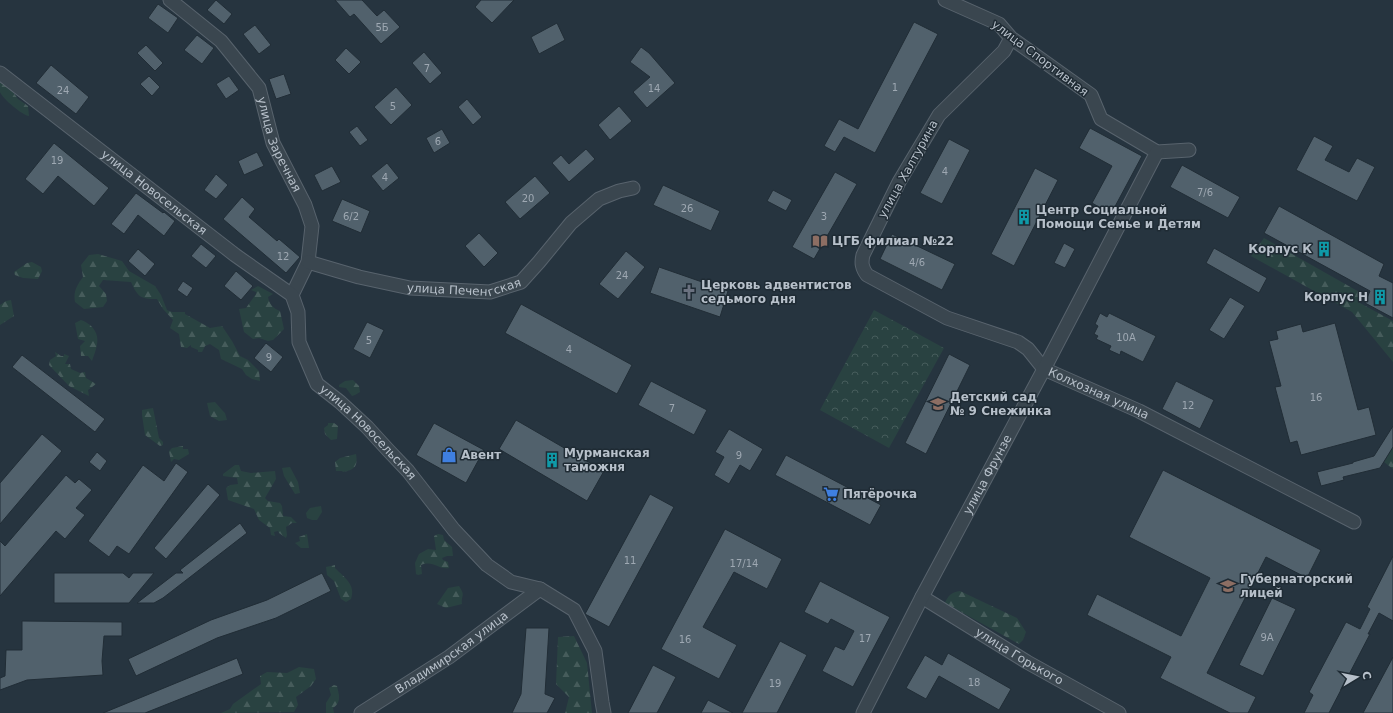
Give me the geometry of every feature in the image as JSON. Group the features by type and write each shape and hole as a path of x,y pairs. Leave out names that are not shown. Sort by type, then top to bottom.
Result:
{"street":[{"name":"улица Заречная","path":"170,0 221,41 258,88 272,144 305,205 312,226 308,262 292,295"},
{"name":"улица Спортивная","path":"945,0 998,24 1011,38 1091,95 1101,119 1157,152"},
{"name":"улица Халтурина","path":"863,255 899,182 939,115 1004,52 1011,38"},
{"name":"улица Новосельская","path":"0,72 235,255 292,295 298,312 299,342 317,384 340,402 367,427 408,471 454,530 487,565 511,582 540,589 574,610 595,651 604,713"},
{"path":"1157,152 1189,150"},
{"name":"улица Фрунзе","path":"863,713 922,597 1044,369 1157,152"},
{"name":"улица Печенгская","path":"308,262 359,277 410,288 490,292 521,282 571,222 599,199 619,191 633,188"},
{"name":"Колхозная улица","path":"863,255 863,269 867,275 947,318 1018,342 1028,349 1044,369 1139,411 1354,522"},
{"name":"Владимирская улица","path":"361,713 449,657 540,589"},
{"name":"улица Горького","path":"922,597 1027,662 1119,713"}],"green space":[{"path":"0,82 8,85 18,99 28,106 29,116 18,110 5,99 0,92"},
{"path":"1264,238 1361,293 1358,302 1393,321 1393,362 1352,312 1251,256"},
{"path":"98,254 122,261 129,271 155,286 161,295 167,310 172,312 185,312 185,314 210,328 222,326 240,356 248,360 259,371 260,381 252,379 246,375 242,369 221,359 219,350 210,344 205,346 202,352 198,352 198,350 191,347 191,345 187,348 181,347 179,334 170,328 173,320 163,309 157,299 143,298 138,294 131,282 103,280 99,286 106,294 107,301 103,307 84,309 75,302 76,289 83,277 81,265 89,255"},
{"path":"32,262 41,267 42,271 38,279 23,278 15,275 14,272 27,263"},
{"path":"258,286 273,294 268,297 269,302 274,308 280,311 284,329 273,340 268,341 259,338 253,339 244,332 239,309 246,308 256,294 256,292 251,290"},
{"path":"11,300 14,316 0,325 0,305"},
{"path":"874,310 944,348 889,448 820,410"},
{"path":"81,320 90,325 96,333 97,346 92,361 88,356 81,356 80,346 85,341 78,339 75,323"},
{"path":"55,352 61,356 64,356 64,354 69,356 65,364 70,364 71,369 80,373 85,372 86,378 96,384 88,390 89,396 69,386 49,365 50,360 56,356"},
{"path":"353,380 359,386 360,392 352,396 346,388 339,387 339,385 345,381"},
{"path":"215,402 225,413 227,420 219,421 210,416 207,403"},
{"path":"153,408 159,438 163,442 163,445 160,446 145,435 142,410"},
{"path":"328,423 334,423 338,426 337,439 331,440 325,434 324,428 328,425"},
{"path":"183,446 183,449 188,449 189,454 179,460 174,459 171,462 169,451 172,448"},
{"path":"1393,447 1393,469 1384,462"},
{"path":"356,454 356,464 353,469 343,472 336,471 335,462 340,458"},
{"path":"235,465 239,465 241,471 251,473 275,471 276,479 265,498 268,501 280,503 282,506 283,516 291,517 297,523 292,523 286,527 286,538 278,531 274,532 275,536 271,535 270,528 259,520 254,509 228,500 226,488 230,485 238,484 237,478 223,476 223,474"},
{"path":"290,467 298,482 300,493 295,494 284,476 282,468"},
{"path":"321,506 322,512 317,520 307,518 306,513 310,508"},
{"path":"307,534 309,548 301,548 295,543 300,541 299,537"},
{"path":"438,534 443,535 444,540 452,547 453,556 442,558 448,562 449,568 442,568 433,564 425,564 421,565 422,574 416,574 415,563 419,554 428,549 436,550 434,536"},
{"path":"335,565 335,568 351,586 351,599 346,602 341,599 334,581 327,575 326,567"},
{"path":"459,586 463,594 462,604 446,608 437,604 448,588"},
{"path":"960,591 1017,618 1026,632 1023,640 1019,644 945,603 951,594"},
{"path":"574,636 587,663 592,713 565,713 569,697 556,684 558,637"},
{"path":"299,667 314,669 316,679 311,686 296,697 298,705 294,712 221,713 230,709 233,704 261,684 260,676 267,672 287,673"},
{"path":"334,685 337,686 339,701 333,708 334,713 326,713 326,703 331,695 329,688"}],"building":[{"path":"216,0 232,14 224,24 207,10"},
{"path":"335,0 362,0 377,16 384,10 400,27 381,44 354,14 350,17"},
{"path":"481,0 514,0 492,23 475,7"},
{"path":"158,4 178,18 168,33 148,18"},
{"path":"914,22 938,34 875,153 844,137 835,152 824,146 839,119 858,129"},
{"path":"557,23 565,40 539,54 531,37"},
{"path":"255,25 271,45 259,54 243,34"},
{"path":"197,35 214,48 202,64 184,50"},
{"path":"146,45 163,63 155,71 137,53"},
{"path":"641,47 649,53 675,83 647,108 633,92 650,77 630,62"},
{"path":"346,48 361,62 349,74 335,60"},
{"path":"424,52 442,73 430,84 412,63"},
{"path":"51,65 89,97 76,114 36,83"},
{"path":"284,74 291,94 276,99 269,79"},
{"path":"149,76 160,87 152,96 140,84"},
{"path":"229,76 239,90 226,99 216,84"},
{"path":"396,87 412,105 391,125 374,107"},
{"path":"467,99 482,117 473,125 458,107"},
{"path":"619,106 632,121 610,140 598,125"},
{"path":"357,126 368,140 360,146 349,132"},
{"path":"1090,128 1142,156 1111,214 1092,203 1112,166 1079,148"},
{"path":"442,129 450,143 434,153 426,138"},
{"path":"1314,136 1333,146 1325,160 1349,172 1357,158 1375,167 1357,201 1296,170"},
{"path":"949,139 970,150 942,204 920,193"},
{"path":"54,143 109,188 94,206 58,176 43,194 25,179"},
{"path":"586,149 595,159 569,182 552,163 561,155 569,164"},
{"path":"257,152 264,166 244,175 238,161"},
{"path":"387,163 399,178 383,191 371,176"},
{"path":"1182,165 1240,197 1228,218 1170,187"},
{"path":"332,166 341,182 322,191 314,175"},
{"name":"Центр Социальной Помощи Семье и Детям","path":"1035,168 1058,180 1014,266 991,254"},
{"path":"835,172 857,184 814,259 792,247"},
{"path":"216,174 228,185 216,199 204,190"},
{"path":"535,176 550,193 520,219 505,202"},
{"path":"663,185 720,211 711,231 653,205"},
{"path":"773,190 792,200 786,211 767,201"},
{"path":"136,193 175,221 164,236 138,215 124,234 111,224"},
{"path":"242,197 255,209 249,217 277,241 279,239 300,257 286,273 223,219"},
{"path":"342,199 370,211 361,233 332,221"},
{"name":"Корпус К","path":"1279,206 1384,264 1379,276 1393,283 1393,318 1365,303 1370,291 1264,233"},
{"path":"479,233 498,253 484,267 465,246"},
{"path":"892,234 955,264 942,290 880,259"},
{"path":"1064,243 1075,249 1065,268 1054,263"},
{"path":"201,244 216,256 206,268 191,256"},
{"path":"1214,248 1267,278 1259,293 1206,263"},
{"path":"138,249 155,264 145,276 128,261"},
{"path":"626,251 645,267 618,299 599,284"},
{"name":"Церковь адвентистов седьмого дня","path":"659,267 728,291 720,317 650,293"},
{"path":"236,271 253,286 241,300 224,286"},
{"path":"183,281 193,288 187,297 177,290"},
{"path":"1230,297 1245,306 1224,339 1209,330"},
{"path":"521,304 632,365 617,394 505,333"},
{"path":"1100,313 1107,317 1109,313 1156,336 1143,362 1121,351 1120,355 1109,350 1111,346 1096,339 1098,336 1094,334 1098,326 1095,324"},
{"path":"367,322 384,330 370,358 353,349"},
{"path":"1335,323 1358,410 1369,407 1376,435 1301,455 1297,441 1290,443 1275,387 1281,386 1269,341 1278,339 1276,331 1301,324 1303,332"},
{"path":"266,343 283,357 271,372 254,358"},
{"name":"Детский сад № 9 Снежинка","path":"949,354 970,365 926,454 905,443"},
{"path":"22,355 105,419 95,432 12,367"},
{"path":"651,381 707,410 694,435 638,405"},
{"path":"1176,381 1214,400 1200,429 1162,409"},
{"name":"Мурманская таможня","path":"516,420 604,471 587,501 499,449"},
{"path":"434,423 484,450 466,483 416,455"},
{"path":"1393,426 1393,447 1380,468 1343,477 1344,480 1321,486 1317,472 1374,456"},
{"path":"729,429 763,449 750,471 740,465 729,484 714,475 724,457 715,452"},
{"path":"42,434 62,451 0,524 0,483"},
{"path":"97,452 107,461 100,471 89,462"},
{"path":"786,455 881,505 870,525 775,475"},
{"path":"176,463 188,472 129,554 117,546 109,557 88,541 143,465 164,481"},
{"name":"Губернаторский лицей","path":"1163,470 1321,550 1307,578 1266,557 1207,673 1256,697 1248,713 1230,713 1160,678 1171,657 1087,615 1097,594 1181,636 1210,578 1129,537"},
{"path":"66,475 75,483 79,479 92,490 76,508 85,515 65,539 56,531 0,596 0,541 5,546"},
{"path":"208,484 220,495 166,559 154,548"},
{"path":"650,494 674,507 609,627 585,614"},
{"path":"240,523 247,533 163,598 154,603 137,603 176,573 183,573 180,570"},
{"path":"725,529 782,559 767,589 734,572 703,627 737,645 719,679 661,649"},
{"path":"1393,556 1393,621 1379,613 1368,634 1370,634 1329,713 1304,713 1313,695 1309,692 1346,622 1360,629 1370,609 1367,607"},
{"path":"54,573 123,573 129,578 133,573 154,573 129,603 54,603"},
{"path":"322,573 331,591 276,618 217,638 136,676 128,659 211,620 267,600"},
{"path":"820,581 890,617 853,687 822,671 835,646 844,650 854,631 831,619 828,624 804,612"},
{"path":"1272,598 1296,609 1263,676 1239,665"},
{"path":"22,621 122,622 122,636 104,636 102,661 103,675 27,680 0,690 0,678 5,676 6,650 22,650"},
{"path":"526,628 549,628 545,694 555,698 547,713 512,713 521,694"},
{"path":"780,641 807,655 777,713 742,713"},
{"path":"948,653 1011,689 999,710 939,676 926,699 906,688 925,655 942,665"},
{"path":"1393,657 1393,713 1363,713"},
{"path":"237,658 243,674 145,713 103,713"},
{"path":"653,665 676,677 657,713 628,713"},
{"path":"708,700 733,713 701,713"}],"place":[{"name":"Центр Социальной Помощи Семье и Детям","path":"1024,217"},
{"name":"ЦГБ филиал №22","path":"820,241"},
{"name":"Корпус К","path":"1324,249"},
{"name":"Церковь адвентистов седьмого дня","path":"689,292"},
{"name":"Корпус Н","path":"1380,297"},
{"name":"Детский сад № 9 Снежинка","path":"938,404"},
{"name":"Авент","path":"449,455"},
{"name":"Мурманская таможня","path":"552,460"},
{"name":"Пятёрочка","path":"831,494"},
{"name":"Губернаторский лицей","path":"1228,586"}]}
